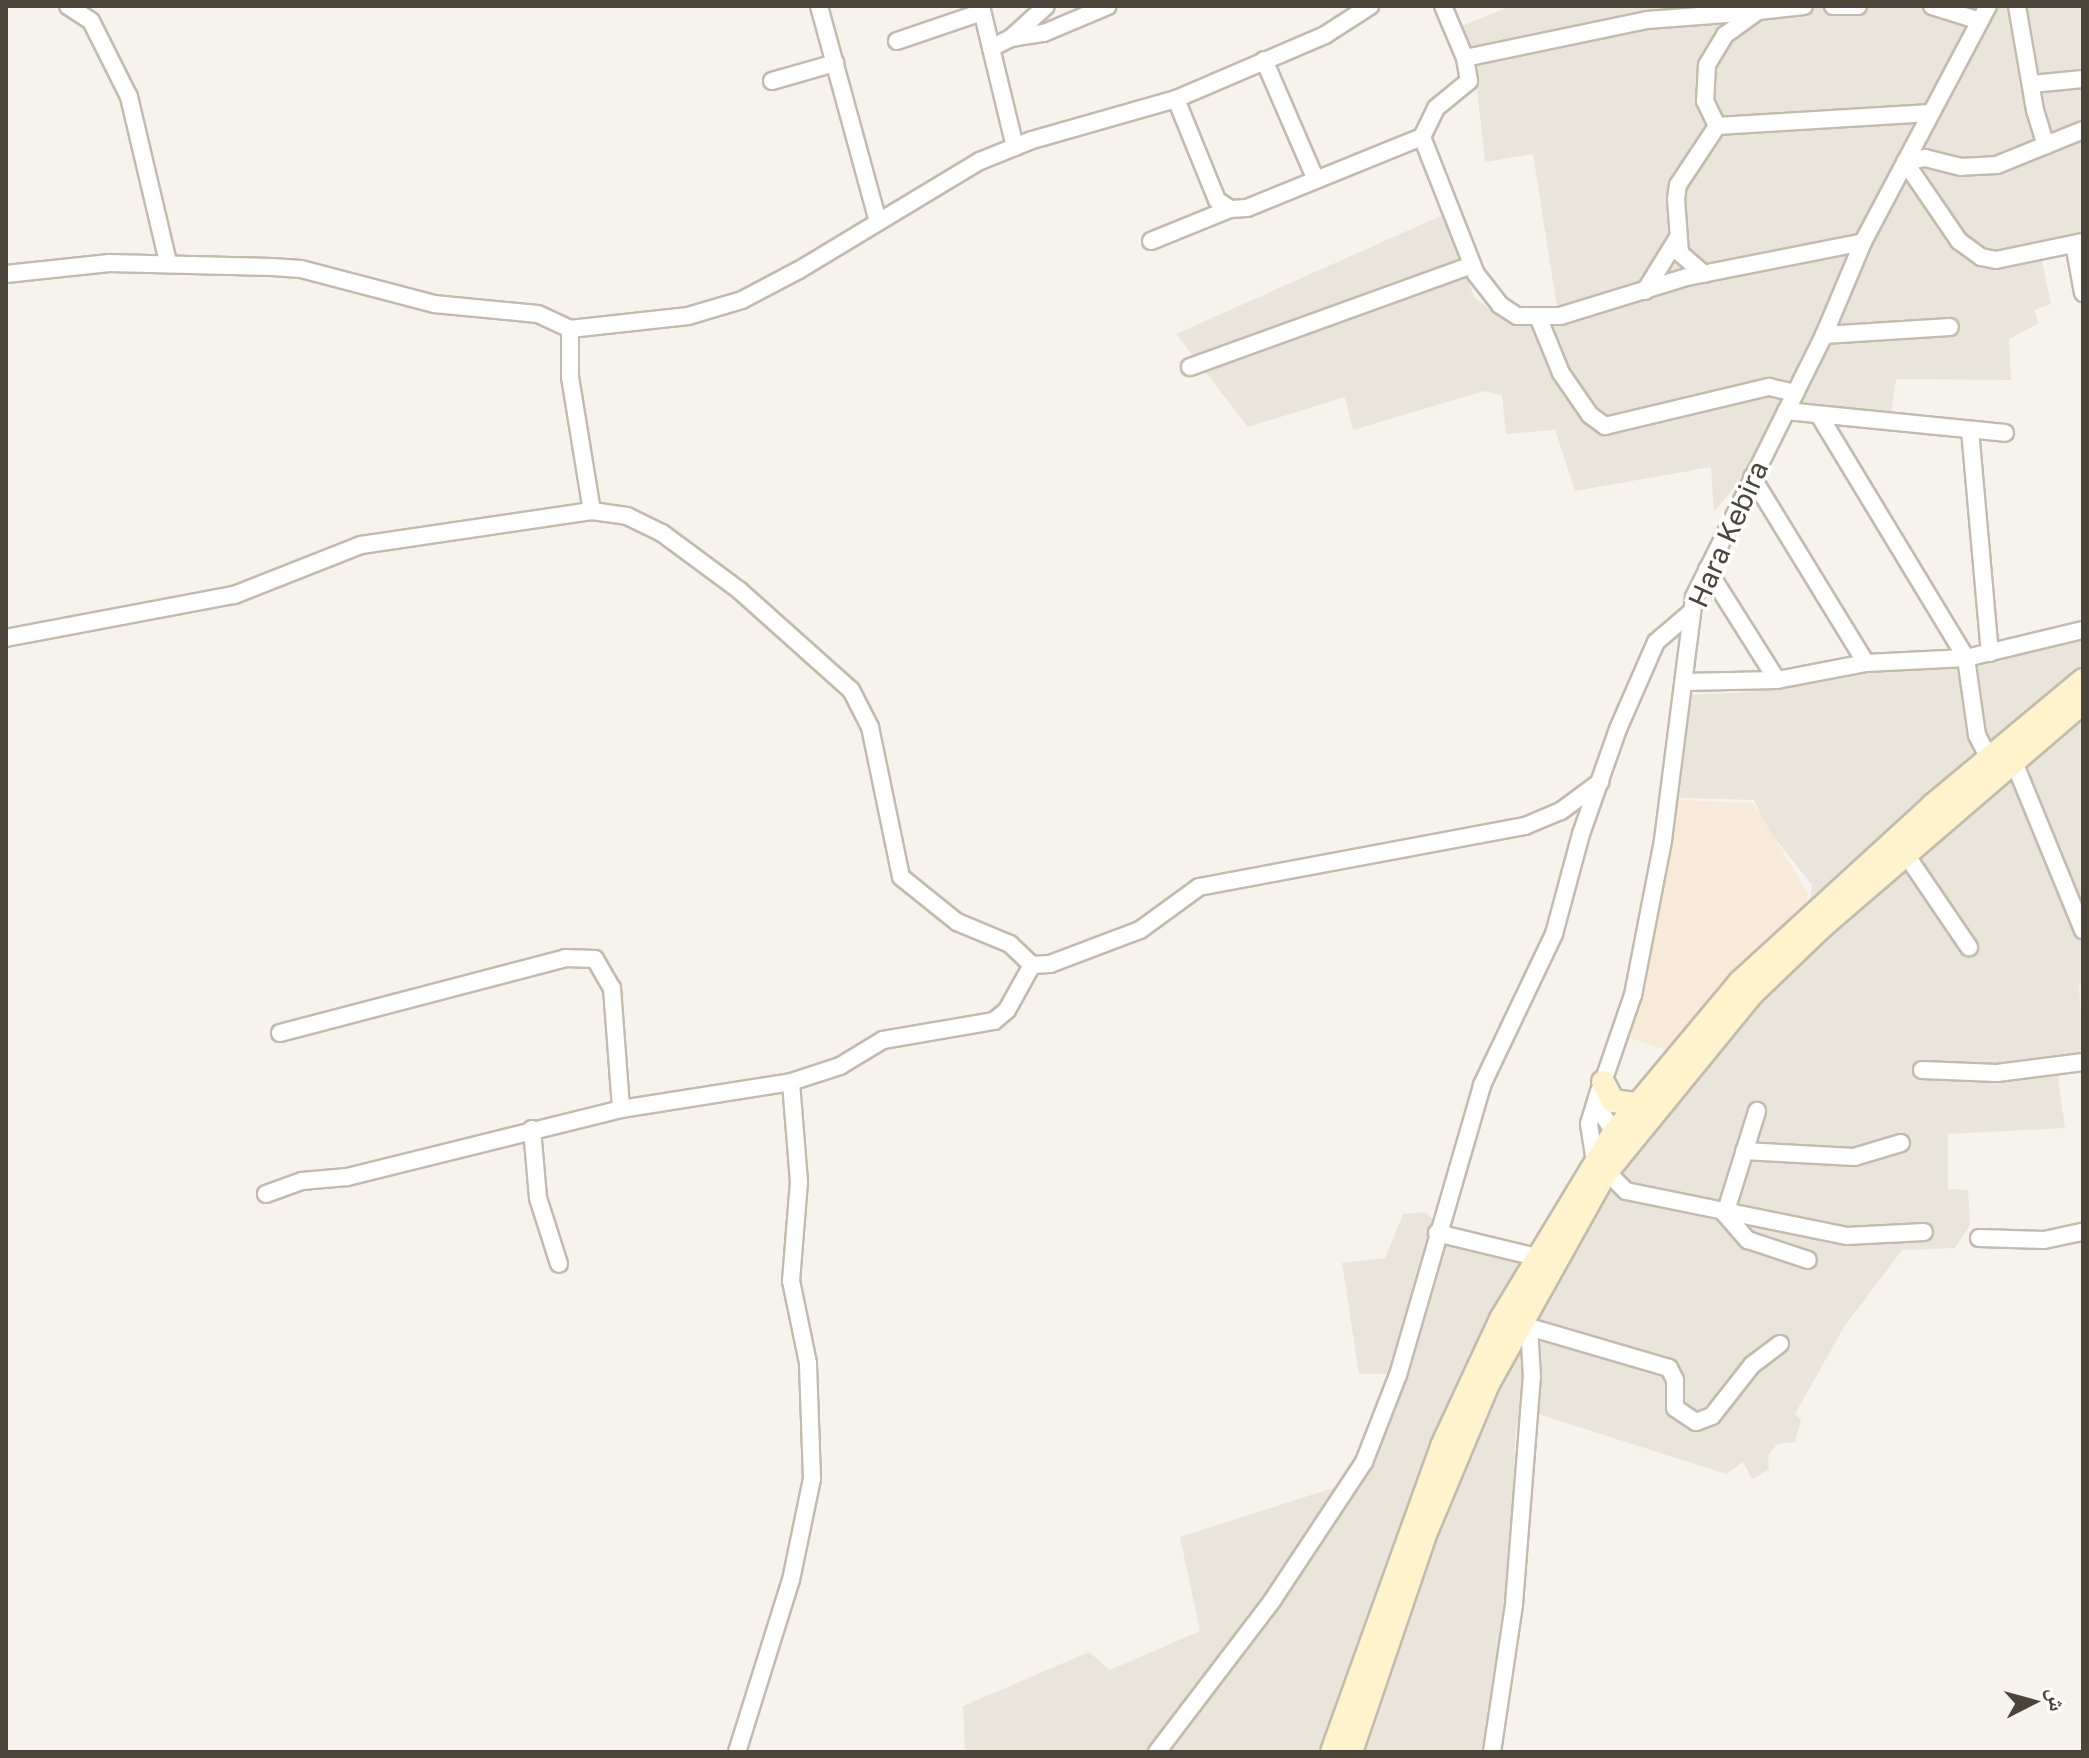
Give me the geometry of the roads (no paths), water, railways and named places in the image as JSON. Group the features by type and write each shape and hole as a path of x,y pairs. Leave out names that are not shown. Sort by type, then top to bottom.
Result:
{"main road":[{"path":"1620,1139 1638,1104 1746,988 1989,759 2083,680"},
{"path":"1516,1323 1536,1257 1620,1139 1746,988 2083,702"},
{"path":"1603,1082 1613,1101 1638,1104"},
{"path":"1351,1752 1373,1658 1442,1446 1516,1323 1600,1167"},
{"path":"1332,1752 1373,1658"}],"street":[{"path":"68,6 91,21 129,97 168,262"},
{"path":"819,6 878,221"},
{"path":"991,48 1011,38 1046,6"},
{"path":"1011,38 1044,33 1108,6"},
{"path":"6,274 168,262 301,269 434,304 538,314 570,329 688,316 742,300 980,161 1015,147 1176,99 1325,35 1370,6"},
{"path":"1151,241 1230,209 1247,208 1422,137 1436,108 1469,81 1465,58 1443,6"},
{"path":"1465,58 1647,20 1804,6"},
{"path":"1833,6 1858,6"},
{"path":"1932,6 1984,13"},
{"path":"2017,6 2046,145"},
{"path":"897,41 981,9 1015,147"},
{"path":"1717,126 1705,101 1707,65 1725,35 1758,11"},
{"name":"Hara Kebira","path":"1620,1139 1601,1103 1603,1082 1624,1031 1671,796 1690,613 1707,569 1824,335 1863,242 1984,13"},
{"path":"1264,60 1315,178"},
{"path":"772,81 835,63"},
{"path":"2032,84 2083,79"},
{"path":"1176,99 1217,200 1230,209"},
{"path":"1717,126 1931,113"},
{"path":"1704,274 1685,261 1677,239 1678,185 1717,126"},
{"path":"2083,130 1997,165 1961,167 1925,158 1905,162 1959,241 1981,257 1996,260 2079,243 2083,293"},
{"path":"1422,137 1472,265 1500,305 1517,316 1539,319 1704,274 1863,242"},
{"path":"1645,291 1677,239"},
{"path":"1190,367 1267,335 1472,265"},
{"path":"1539,319 1561,373 1590,415 1605,426 1769,387 1795,393"},
{"path":"1824,335 1950,327"},
{"path":"570,329 570,377 592,511"},
{"path":"1786,411 2005,433"},
{"path":"1819,415 1966,658 1977,735 1989,759"},
{"path":"1970,430 1990,653"},
{"path":"1752,477 1866,663"},
{"path":"6,638 234,595 361,545 592,511 627,516 662,533 739,590 834,673 859,700 870,727 901,877 957,922 1010,944 1032,965 1050,964 1140,930 1184,895 1208,884 1525,826 1561,811 1600,782"},
{"path":"1707,569 1777,680"},
{"path":"1157,1752 1272,1601 1364,1462 1398,1375 1482,1085 1554,934 1600,782 1648,657 1665,631 1690,613"},
{"path":"1683,682 1777,680 1866,663 1966,658 2083,630"},
{"path":"2014,762 2083,930"},
{"path":"1905,853 1969,947"},
{"path":"280,1033 565,958 595,959 612,988 621,1109"},
{"path":"266,1194 302,1181 347,1177 621,1109 791,1082 840,1066 883,1040 994,1021 1007,1010 1032,965"},
{"path":"1922,1070 1997,1073 2083,1062"},
{"path":"737,1752 791,1580 812,1479 808,1363 791,1281 799,1182 791,1082"},
{"path":"1603,1082 1589,1124 1600,1167 1626,1191 1725,1214 1847,1236 1924,1232"},
{"path":"1725,1214 1757,1111"},
{"path":"532,1129 538,1198 559,1264"},
{"path":"1744,1151 1854,1157 1901,1143"},
{"path":"1725,1214 1748,1240 1808,1260"},
{"path":"1979,1238 2044,1240 2083,1232"},
{"path":"1437,1233 1536,1257"},
{"path":"1516,1323 1669,1368 1675,1380 1675,1408 1696,1422 1712,1416 1752,1365 1780,1344"},
{"path":"1492,1752 1514,1604 1532,1377 1516,1323"}]}
